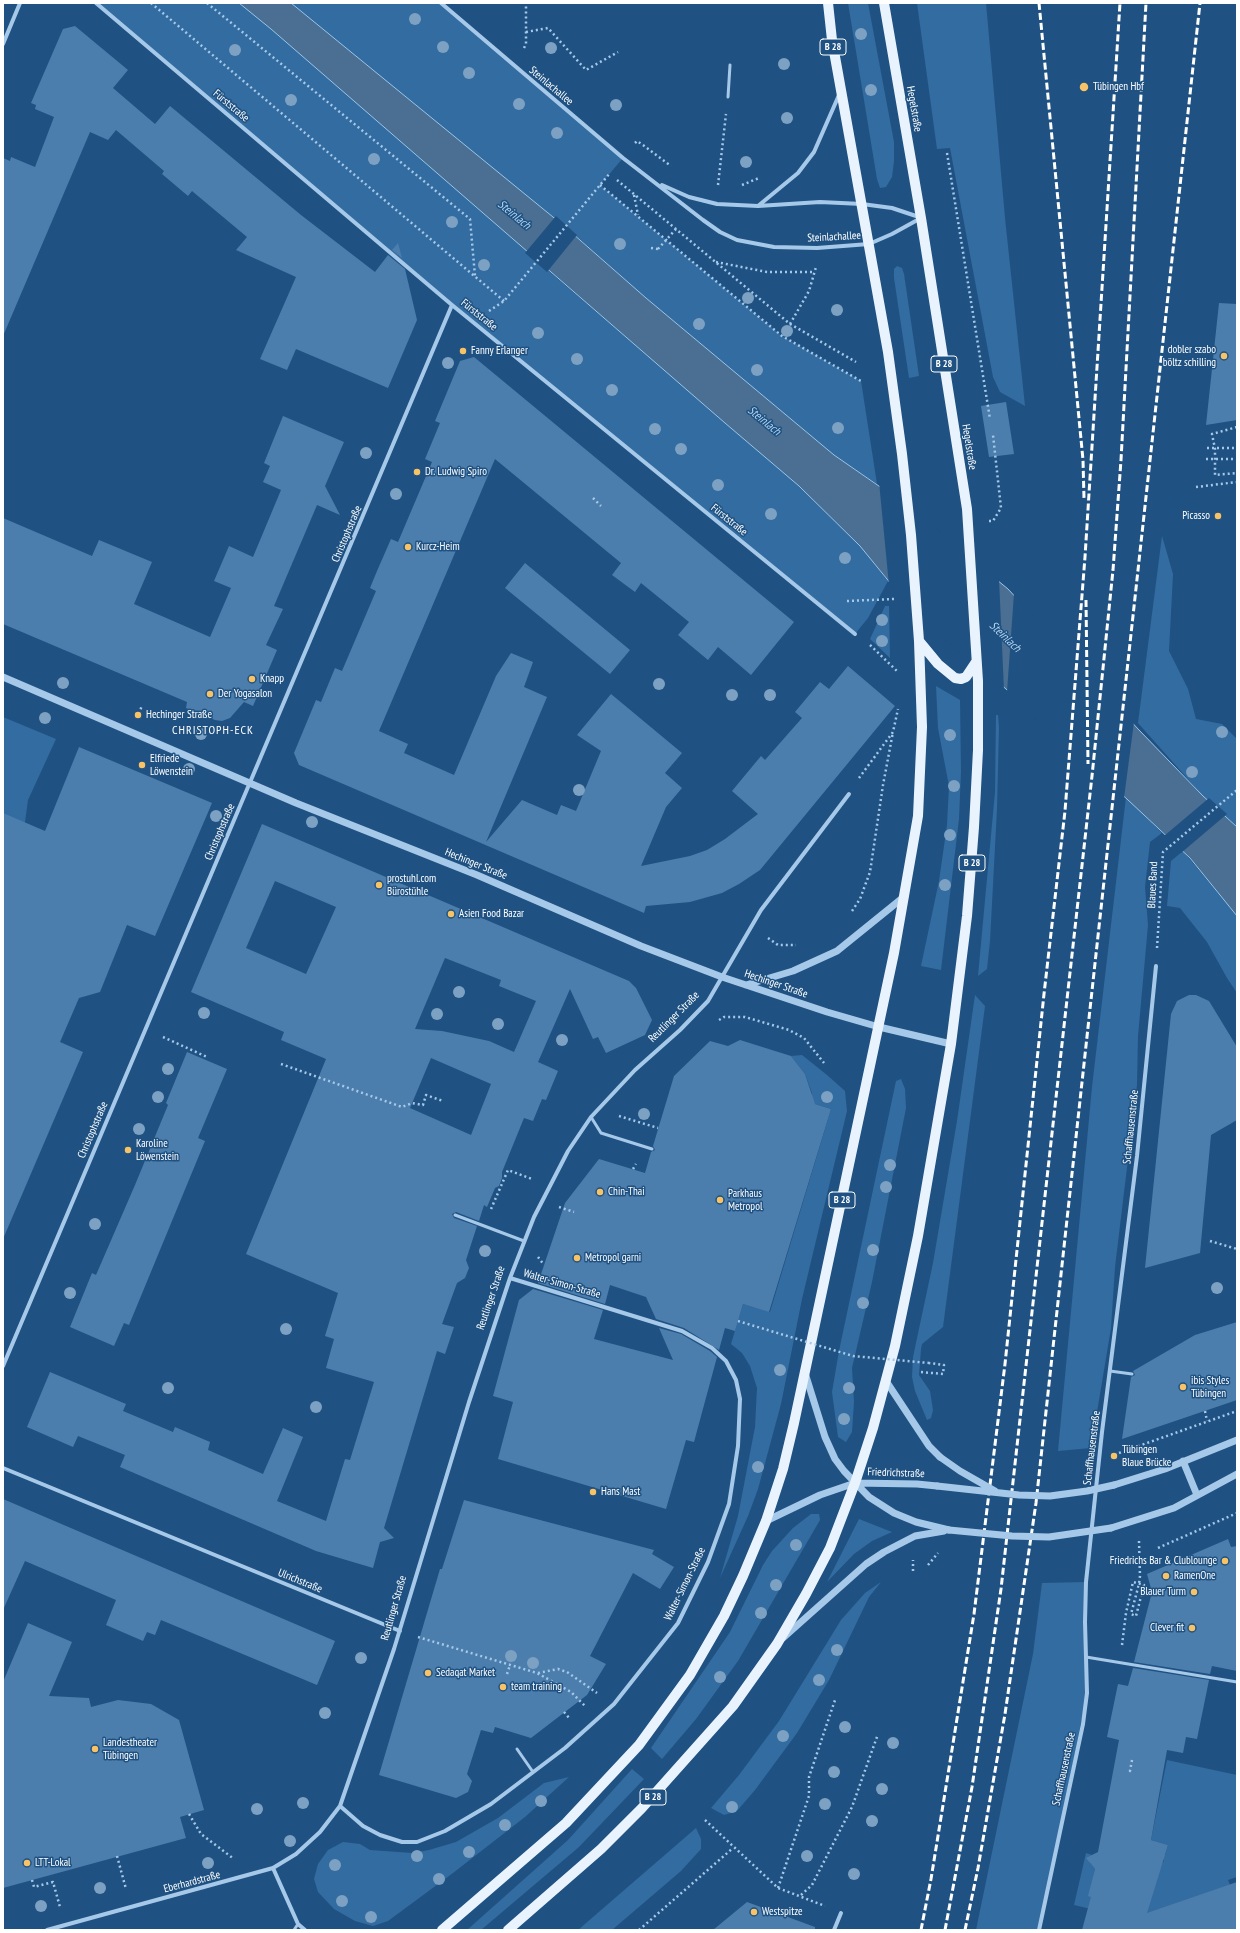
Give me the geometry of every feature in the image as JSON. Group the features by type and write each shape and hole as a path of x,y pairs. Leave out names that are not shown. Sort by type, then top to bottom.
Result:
{"main road":[{"name":"B 28","path":"442,1930 566,1823 639,1745 665,1711 693,1669 727,1609 755,1550 783,1469 879,1027 905,896 918,816 921,778 922,727 919,638 911,535 888,352 841,90 828,3"},
{"name":"Hegelstraße","path":"884,3 921,218 967,509 978,681 978,750 972,863 951,1044"},
{"path":"919,638 938,664 950,676 961,679 969,674 976,661"},
{"name":"B 28","path":"508,1930 601,1849 642,1808 733,1706 777,1644 818,1572 842,1520 855,1483 886,1381 918,1236 951,1044"}],"street":[{"path":"3,44 20,3"},
{"name":"Fürststraße","path":"96,3 452,305 855,634"},
{"name":"Steinlachallee","path":"441,3 623,158 720,232 737,240 774,246 817,248 869,244"},
{"path":"758,206 798,173 814,152 841,90"},
{"name":"Steinlachallee","path":"652,180 673,191 702,202 729,206 758,206 820,202 862,204"},
{"path":"862,204 892,208 921,218"},
{"path":"869,244 892,234 921,218"},
{"name":"Christophstraße","path":"3,1366 452,305"},
{"name":"Hechinger Straße","path":"3,676 251,783 477,875 641,946 722,977 827,1012 879,1027 951,1044"},
{"name":"Reutlinger Straße","path":"272,1868 296,1854 320,1832 340,1806 400,1631 469,1402 510,1278 534,1216 568,1151 591,1118 635,1070 680,1030 708,1001 761,910 849,794"},
{"path":"746,985 793,971 837,951 905,896"},
{"name":"Schaffhausenstraße","path":"1040,1930 1083,1724 1087,1693 1086,1582 1110,1371 1137,1156 1156,966"},
{"name":"Walter-Simon-Straße","path":"340,1806 363,1826 380,1835 402,1842 417,1842 444,1831 491,1804 565,1748 614,1704 678,1623 708,1562 729,1504 737,1453 740,1399 736,1380 726,1361 712,1348 682,1331 510,1278"},
{"name":"B 28","path":"805,1372 829,1447 840,1465 855,1483"},
{"path":"886,1381 929,1446 940,1457 960,1471 999,1492"},
{"name":"Friedrichstraße","path":"855,1483 917,1484 1050,1496 1114,1485 1237,1440"},
{"path":"1183,1461 1198,1495"},
{"name":"Ulrichstraße","path":"3,1468 400,1631"},
{"name":"Friedrichstraße","path":"855,1483 869,1497 894,1513 940,1530 1012,1536 1049,1537 1111,1528 1174,1508 1237,1474"},
{"path":"766,1521 820,1495 855,1483"},
{"path":"777,1644 866,1564 884,1552 915,1536 940,1530"},
{"path":"272,1868 298,1924 305,1930"},
{"name":"Eberhardstraße","path":"47,1930 272,1868"},
{"path":"834,1930 841,1913"}],"lane":[{"path":"728,97 730,65"},
{"path":"591,1118 601,1133 652,1149"},
{"path":"455,1215 524,1241"},
{"path":"1110,1371 1132,1374"},
{"path":"1086,1657 1120,1661 1237,1682"},
{"path":"517,1749 533,1772"},
{"path":"294,1930 298,1924"}],"path":[{"path":"151,3 504,301 600,185 782,336 861,381"},
{"path":"207,3 470,219 475,276"},
{"path":"526,3 526,44"},
{"path":"526,32 548,28 586,70 618,52"},
{"path":"712,185 718,186 728,97"},
{"path":"623,158 637,141 672,167"},
{"path":"947,153 990,419"},
{"path":"609,174 790,324 856,362"},
{"path":"651,248 658,250 676,229"},
{"path":"715,261 767,272 815,272"},
{"path":"790,324 809,291 812,282"},
{"path":"1237,427 1212,434 1215,475 1237,473"},
{"path":"987,521 993,521 1001,508 993,434"},
{"path":"1207,448 1237,448"},
{"path":"1206,459 1237,459"},
{"path":"1196,487 1237,482"},
{"path":"593,498 601,506"},
{"path":"816,603 890,599"},
{"path":"855,634 874,648 898,672"},
{"path":"898,664 898,678"},
{"path":"848,916 860,899 870,872 882,785 899,701"},
{"path":"138,715 142,705"},
{"path":"849,794 893,732"},
{"name":"Blaues Band","path":"1156,966 1163,852 1237,790"},
{"path":"761,910 774,918 767,933 768,940 778,945 800,945"},
{"path":"718,1020 724,1017 745,1017 789,1030 804,1038 824,1063"},
{"path":"146,1030 207,1056"},
{"path":"281,1064 402,1107 412,1103 423,1105 426,1095 444,1101"},
{"path":"621,1110 617,1115 658,1128"},
{"path":"633,1169 636,1164"},
{"path":"489,1214 508,1170 550,1186"},
{"path":"498,1180 502,1182"},
{"path":"553,1212 560,1200"},
{"path":"557,1206 574,1212"},
{"path":"1210,1241 1237,1249"},
{"path":"738,1321 853,1356 944,1365 943,1374 921,1372"},
{"path":"1205,1411 1207,1421"},
{"path":"1118,1453 1237,1411"},
{"path":"1158,1548 1237,1513"},
{"path":"1120,1661 1126,1613 1134,1582 1139,1584 1144,1585 1136,1616 1132,1614 1139,1584 1140,1555"},
{"path":"400,1631 537,1673 571,1692 588,1709"},
{"path":"507,1674 510,1665"},
{"path":"537,1673 558,1669 567,1672 614,1704"},
{"path":"778,1888 809,1796 809,1777 835,1700"},
{"path":"801,1895 812,1885 852,1807 878,1734"},
{"path":"1132,1760 1130,1771 1133,1771"},
{"path":"189,1814 201,1834 254,1874"},
{"path":"705,1820 733,1848 778,1888 801,1895 841,1913"},
{"path":"639,1930 733,1848"},
{"path":"117,1856 131,1907"},
{"path":"32,1880 34,1887 53,1882 65,1925"}],"shaded area":[{"path":"96,3 441,3 623,158 600,185 782,336 861,381 877,484 834,455 646,298 565,226 536,260 799,486 860,546 888,581 868,618 855,634 470,319"},
{"path":"848,3 868,3 894,142 892,177 886,187 880,188 877,179"},
{"path":"917,3 986,3 1005,218 1025,406 1000,392 993,377 950,148 937,149"},
{"path":"897,266 902,268 904,274 919,376 909,378 894,278 894,269"},
{"path":"1162,536 1173,574 1169,651 1188,689 1196,719 1222,724 1237,739 1237,827 1203,796 1138,723"},
{"path":"885,606 889,606 890,658 870,639"},
{"path":"936,686 960,700 961,772 959,819 941,970 921,966 939,881 947,825 949,786 938,728"},
{"path":"996,715 998,715 999,727 997,809 990,941 987,969 978,976 995,792"},
{"path":"3,717 56,739 28,800 25,822 3,873"},
{"path":"1126,797 1162,833 1150,842 1145,887 1148,925 1138,1036 1137,1085 1115,1267 1111,1328 1091,1448 1058,1451 1092,1087"},
{"path":"1183,851 1237,916 1237,993 1207,942 1180,908 1167,906 1171,861"},
{"path":"975,995 985,1006 943,1327 922,1344 921,1349 919,1375 930,1391 933,1410 931,1418 927,1420 915,1391 912,1377 913,1357 933,1263 957,1121"},
{"path":"802,1055 845,1091 847,1111 802,1299 781,1404 758,1489 748,1516 720,1578 738,1516 755,1427 757,1388 750,1366 742,1353 731,1344 743,1304 770,1312 831,1109 809,1102 812,1093 805,1074 791,1056"},
{"path":"901,1079 905,1089 906,1108 872,1282 852,1368 854,1402 852,1432 846,1442 838,1437 832,1392 839,1351 896,1081"},
{"path":"811,1514 819,1514 820,1520 738,1661 696,1719 662,1759 651,1748 730,1632 763,1565 772,1551 793,1528"},
{"path":"859,1519 892,1532 872,1541 854,1554 827,1582"},
{"path":"881,1582 869,1597 829,1680 797,1733 755,1790 737,1811 724,1815 711,1808 739,1775 779,1721 841,1620 865,1593"},
{"path":"1086,1582 1087,1693 1039,1930 976,1930 1033,1654 1042,1583"},
{"path":"1167,1760 1237,1775 1237,1877 1228,1880 1237,1902 1160,1930 1133,1919 1074,1905 1086,1853 1092,1855 1090,1863 1095,1869 1089,1896 1148,1878 1164,1861 1161,1854 1165,1855 1168,1845 1151,1840"},
{"path":"632,1769 644,1779 579,1847 481,1930 467,1930 568,1840"},
{"path":"569,1777 525,1817 388,1921 373,1926 355,1921 334,1909 318,1892 314,1879 318,1864 328,1850 343,1842 360,1844 370,1850 412,1853 429,1850 456,1842 498,1818 544,1783"},
{"path":"696,1828 701,1839 701,1849 681,1871 612,1930 578,1930"}],"water":[{"name":"Steinlach","path":"239,3 291,3 564,226 646,298 834,455 902,502 1008,589 1139,730 1203,796 1237,827 1237,916 1190,858 1006,689 909,606 860,546 799,486 271,29"}],"pier":[{"path":"556,216 577,235 547,272 525,253"},
{"path":"879,482 999,579 1004,690 908,608 889,585"},
{"path":"1014,593 1134,722 1124,798 1007,692"},
{"path":"1209,798 1227,814 1181,853 1164,836"}],"building":[{"path":"75,26 128,70 113,88 155,124 170,106 301,215 375,272 388,255 405,269 417,320 388,388 296,349 287,370 260,359 296,277 236,250 247,237 192,191 188,196 162,174 164,171 116,130 108,140 90,132 3,336 3,158 10,161 11,157 35,167 54,117 35,109 36,105 31,103 63,29"},
{"path":"398,243 402,258 392,250"},
{"path":"1219,303 1237,304 1237,420 1206,425"},
{"path":"474,357 794,622 751,675 718,647 708,660 678,635 689,622 641,583 635,592 612,575 621,563 495,459 379,731 408,744 404,753 454,775 496,676 511,653 533,662 524,687 547,697 486,842 522,800 557,815 561,805 576,811 601,751 577,735 611,694 682,753 665,773 682,788 666,807 641,866 690,856 707,850 725,839 758,814 732,791 761,756 765,760 802,718 795,712 820,682 829,689 848,666 895,706 760,870 722,893 690,902 646,906 644,913 299,765 294,753 316,700 321,702 335,668 342,671 376,591 370,588 377,571 391,539 398,542 432,462 425,459 440,423 435,421 460,361"},
{"path":"1006,402 1014,454 989,457 981,406"},
{"path":"283,416 344,442 325,486 340,515 317,505 274,606 283,609 266,645 277,650 253,706 244,702 230,718 222,721 215,720 186,708 187,702 3,624 3,518 92,556 99,540 152,562 134,604 210,637 231,588 214,581 229,546 253,557 281,490 263,482 270,466 264,463"},
{"path":"525,563 630,650 610,674 505,588"},
{"path":"79,747 212,803 155,936 127,925 100,992 79,998 60,1042 83,1052 3,1239 3,813 45,831"},
{"path":"262,824 629,981 636,988 652,1020 645,1035 606,1053 598,1037 593,1039 570,989 538,1062 558,1071 546,1100 542,1099 533,1121 524,1118 502,1172 502,1178 499,1186 495,1188 487,1207 484,1205 479,1221 456,1212 452,1214 454,1218 477,1226 466,1260 469,1268 465,1278 457,1283 442,1324 454,1327 445,1354 437,1351 384,1528 394,1538 380,1542 373,1568 316,1551 120,1467 125,1455 78,1436 73,1447 27,1427 50,1372 126,1404 123,1411 173,1432 175,1427 210,1442 208,1450 263,1474 283,1428 303,1437 277,1501 326,1521 345,1459 350,1460 374,1382 326,1368 334,1339 325,1336 338,1293 246,1254 326,1059 281,1040 284,1032 191,992","holes":["275,881 336,907 306,974 246,948","445,958 501,980 499,986 536,1001 514,1052 489,1041 442,1031 415,1029","431,1058 491,1084 471,1135 410,1108"]},
{"path":"1189,995 1196,995 1209,1001 1237,1047 1237,1120 1211,1135 1200,1253 1145,1268 1171,1014 1177,1001"},
{"name":"Parkhaus Metropol","path":"740,1040 791,1056 805,1074 815,1104 831,1109 769,1312 743,1304 735,1331 725,1328 719,1350 684,1328 656,1319 646,1297 610,1285 605,1304 538,1283 565,1203 599,1159 645,1173 651,1152 655,1150 653,1146 674,1076 710,1041 728,1046"},
{"path":"187,1052 227,1069 198,1138 205,1141 129,1325 124,1323 114,1346 70,1327 92,1273 96,1275 135,1185 168,1105 166,1103"},
{"path":"533,1289 603,1310 594,1339 673,1360 659,1328 681,1334 710,1351 717,1357 694,1442 686,1440 666,1509 498,1459 513,1402 493,1396 519,1300"},
{"name":"ibis Styles Tübingen","path":"1237,1322 1237,1400 1122,1439 1131,1377 1135,1375 1133,1371 1195,1335"},
{"path":"3,1499 335,1641 317,1685 161,1620 155,1635 147,1632 143,1641 106,1625 116,1600 25,1561 3,1610"},
{"path":"464,1500 654,1550 652,1554 674,1567 660,1589 633,1573 590,1656 606,1664 587,1695 531,1738 495,1727 493,1733 481,1730 467,1774 472,1781 468,1792 456,1798 379,1775 440,1569 442,1569"},
{"name":"Blauer Turm","path":"1228,1539 1231,1547 1237,1546 1237,1671 1212,1666 1210,1674 1134,1662 1152,1592 1147,1574"},
{"name":"Landestheater Tübingen","path":"28,1623 72,1642 49,1696 89,1698 91,1707 118,1700 151,1704 179,1720 204,1810 180,1817 186,1838 3,1888 3,1682"},
{"path":"1133,1668 1209,1680 1197,1739 1186,1737 1183,1753 1167,1750 1151,1840 1168,1845 1147,1913 1237,1882 1237,1930 1082,1930 1091,1897 1088,1896 1095,1869 1086,1858 1098,1852 1119,1740 1107,1737 1118,1684 1128,1686"},
{"name":"Westspitze","path":"747,1902 815,1927 815,1930 713,1930"}],"railway":[{"path":"1039,3 1083,460 1084,498"},
{"path":"921,1930 931,1879 974,1614 1005,1364 1065,811 1085,557 1120,3"},
{"path":"945,1930 972,1787 1001,1589 1092,776 1113,570 1121,460 1146,3"},
{"path":"965,1930 978,1868 1005,1714 1036,1503 1200,3"},
{"path":"1086,600 1088,764"}],"place":[{"name":"Tübingen Hbf","path":"1084,87"},
{"name":"Fanny Erlanger","path":"463,351"},
{"name":"dobler szabo böltz schilling","path":"1224,356"},
{"name":"Dr. Ludwig Spiro","path":"417,472"},
{"name":"Picasso","path":"1218,516"},
{"name":"Kurcz-Heim","path":"408,547"},
{"name":"Knapp","path":"252,679"},
{"name":"Der Yogasalon","path":"210,694"},
{"name":"Hechinger Straße","path":"138,715"},
{"name":"Elfriede Löwenstein","path":"142,765"},
{"name":"prostuhl.com Bürostühle","path":"379,885"},
{"name":"Asien Food Bazar","path":"451,914"},
{"name":"Karoline Löwenstein","path":"128,1150"},
{"name":"Chin-Thai","path":"600,1192"},
{"name":"Parkhaus Metropol","path":"720,1200"},
{"name":"Metropol garni","path":"577,1258"},
{"name":"ibis Styles Tübingen","path":"1183,1387"},
{"name":"Tübingen Blaue Brücke","path":"1114,1456"},
{"name":"Hans Mast","path":"593,1492"},
{"name":"Friedrichs Bar & Clublounge","path":"1225,1561"},
{"name":"RamenOne","path":"1166,1576"},
{"name":"Blauer Turm","path":"1194,1592"},
{"name":"Clever fit","path":"1192,1628"},
{"name":"Sedaqat Market","path":"428,1673"},
{"name":"team training","path":"503,1687"},
{"name":"Landestheater Tübingen","path":"95,1749"},
{"name":"LTT-Lokal","path":"27,1863"},
{"name":"Westspitze","path":"754,1912"}],"district":[{"name":"CHRISTOPH-ECK","path":"213,731"}]}
